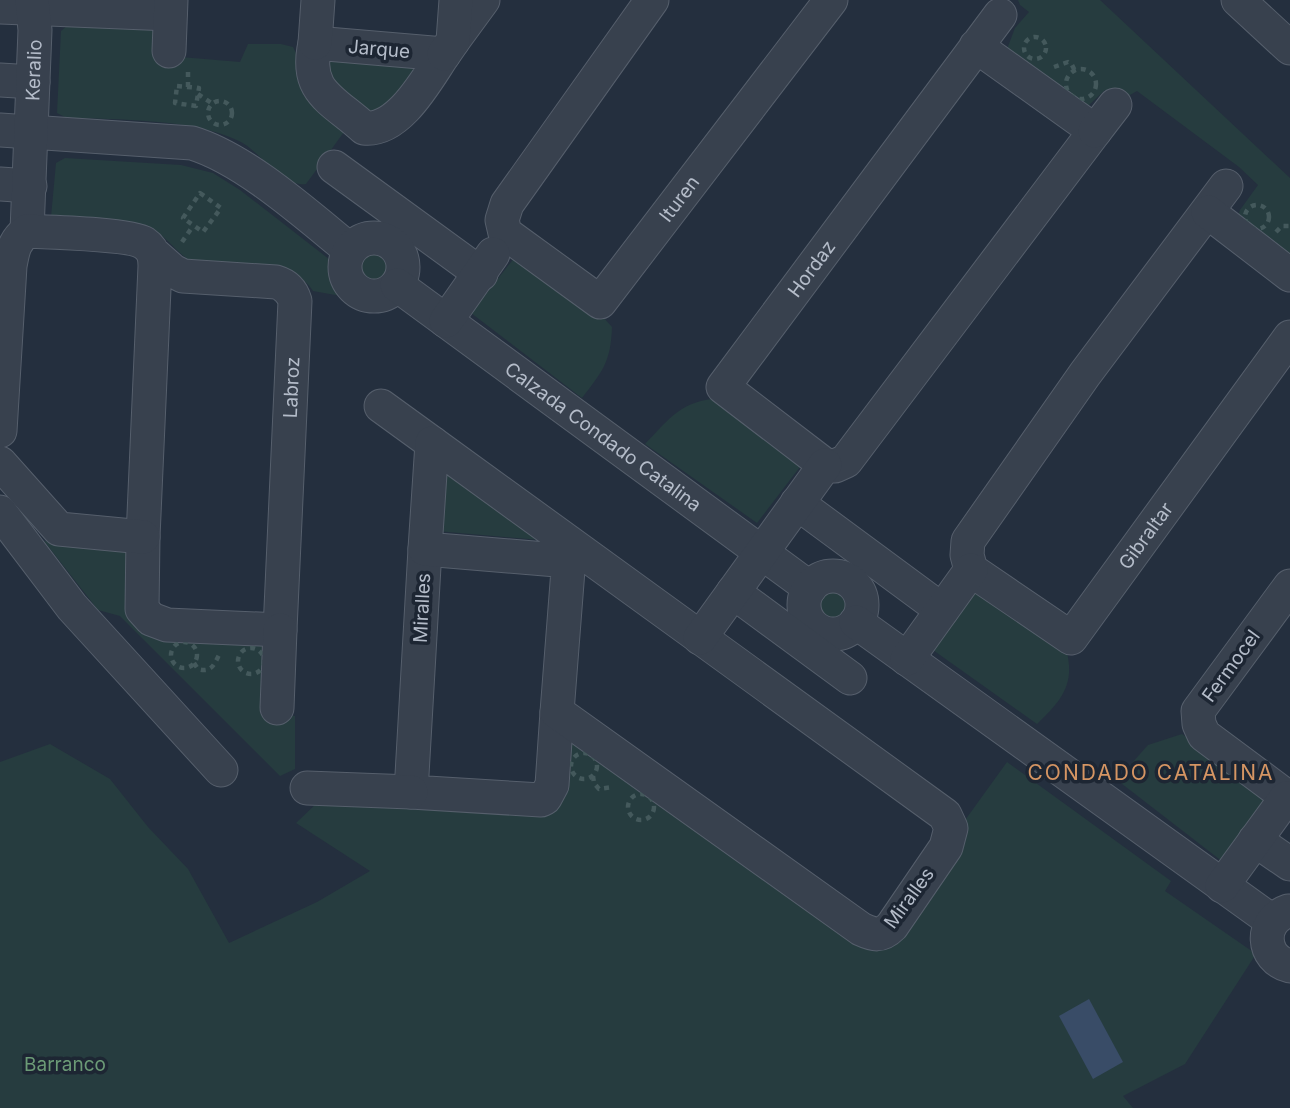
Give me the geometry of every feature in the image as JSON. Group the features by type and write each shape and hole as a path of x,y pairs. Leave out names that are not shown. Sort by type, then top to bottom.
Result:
{"street":[{"path":"0,431 13,246 16,131 192,143 228,157 302,211 364,128 315,85 312,66 318,0"},
{"path":"449,47 456,0"},
{"name":"Jarque","path":"364,128 383,126 397,116 483,0"},
{"path":"446,321 481,274 505,233 502,220 507,204 652,0"},
{"name":"Ituren","path":"505,233 602,302 831,0"},
{"path":"1238,0 1290,48"},
{"name":"Keralio","path":"16,131 33,82 35,30 32,5"},
{"path":"0,7 171,7 169,51"},
{"name":"Hordaz","path":"825,465 723,387 1000,15"},
{"name":"Jarque","path":"315,43 449,47"},
{"path":"976,46 1095,131"},
{"path":"0,80 33,82"},
{"path":"700,638 825,465 835,466 846,461 1115,105"},
{"path":"334,167 481,274"},
{"path":"1290,275 1217,199 1085,374 968,541 967,555 971,570 907,659 1222,886 1281,916 1266,936 1267,946 1278,962 1290,966"},
{"name":"Calzada Condado Catalina","path":"302,211 350,250 365,240 374,239 391,244 397,251 402,268 397,285 810,588 821,578 831,576 850,581 856,587 862,604 856,622 907,659"},
{"name":"Labroz","path":"13,246 133,238 147,245 179,275 276,282 293,294 295,301 278,708"},
{"path":"155,255 142,537 142,609 151,619 167,625 280,630"},
{"name":"Gibraltar","path":"971,570 1071,638 1290,337"},
{"name":"Miralles","path":"381,406 432,443 570,553 700,638 945,815 951,828 946,847 892,926 886,932 873,934 861,929 556,712"},
{"name":"Miralles","path":"411,792 432,443"},
{"path":"0,463 59,530 142,537"},
{"path":"797,503 942,610"},
{"path":"2,517 72,607 220,770"},
{"name":"Miralles","path":"425,549 570,553"},
{"path":"307,788 545,798 552,785 570,553"},
{"name":"Fermocel","path":"1222,886 1288,798 1204,735 1198,711 1290,586"},
{"path":"733,592 850,678"},
{"path":"1255,840 1290,864"}],"path":[{"path":"1038,37 1044,42 1046,52 1041,57 1031,58 1024,51 1025,43 1038,37"},
{"path":"177,86 199,88 198,94 197,106 175,103 177,86"},
{"path":"198,94 213,104"},
{"path":"220,101 230,106 230,121 219,125 212,121 209,114 213,104 220,101"},
{"path":"200,194 221,208 203,233 183,218 200,194"},
{"path":"1275,232 1282,226 1290,226"}],"green space":[{"path":"1018,0 1100,0 1290,178 1290,262 1238,216 1258,185 1239,167 1137,91 1121,100 1105,90 1088,106 1007,49 1015,28 1029,12"},
{"path":"68,25 148,29 159,34 157,55 240,62 248,44 281,44 293,47 299,59 300,84 304,96 335,118 344,132 306,184 297,184 280,175 247,146 221,134 178,124 67,118 57,113 61,31"},
{"path":"325,60 411,65 413,69 411,79 376,116 326,82"},
{"path":"65,158 181,165 213,173 240,190 334,263 344,289 352,298 313,291 304,280 276,268 195,263 151,228 51,217 56,163"},
{"path":"373,245 388,252 395,267 388,282 373,289 358,282 351,267 358,252"},
{"path":"515,257 602,316 612,327 610,349 604,366 582,398 471,313"},
{"path":"720,398 803,463 757,523 645,444 670,418 686,407"},
{"path":"440,470 540,540 437,531"},
{"path":"44,541 129,549 130,603 265,644 260,714 295,716 295,769 280,776 120,616 98,610"},
{"path":"833,584 848,590 854,605 848,620 833,626 818,620 812,605 818,590"},
{"path":"973,588 1066,649 1069,661 1068,682 1059,699 1037,724 933,650"},
{"path":"1182,734 1262,791 1264,801 1223,862 1117,780 1148,745"},
{"name":"Barranco","path":"574,743 857,941 963,823 1007,762 1171,881 1165,891 1256,954 1185,1064 1123,1096 1133,1108 0,1108 0,762 50,744 110,779 148,827 188,869 229,943 317,902 370,871 296,823 319,801 544,812 568,747"}],"water":[{"path":"1089,999 1123,1062 1093,1079 1059,1016"}],"district":[{"name":"CONDADO CATALINA","path":"1151,772"}]}
